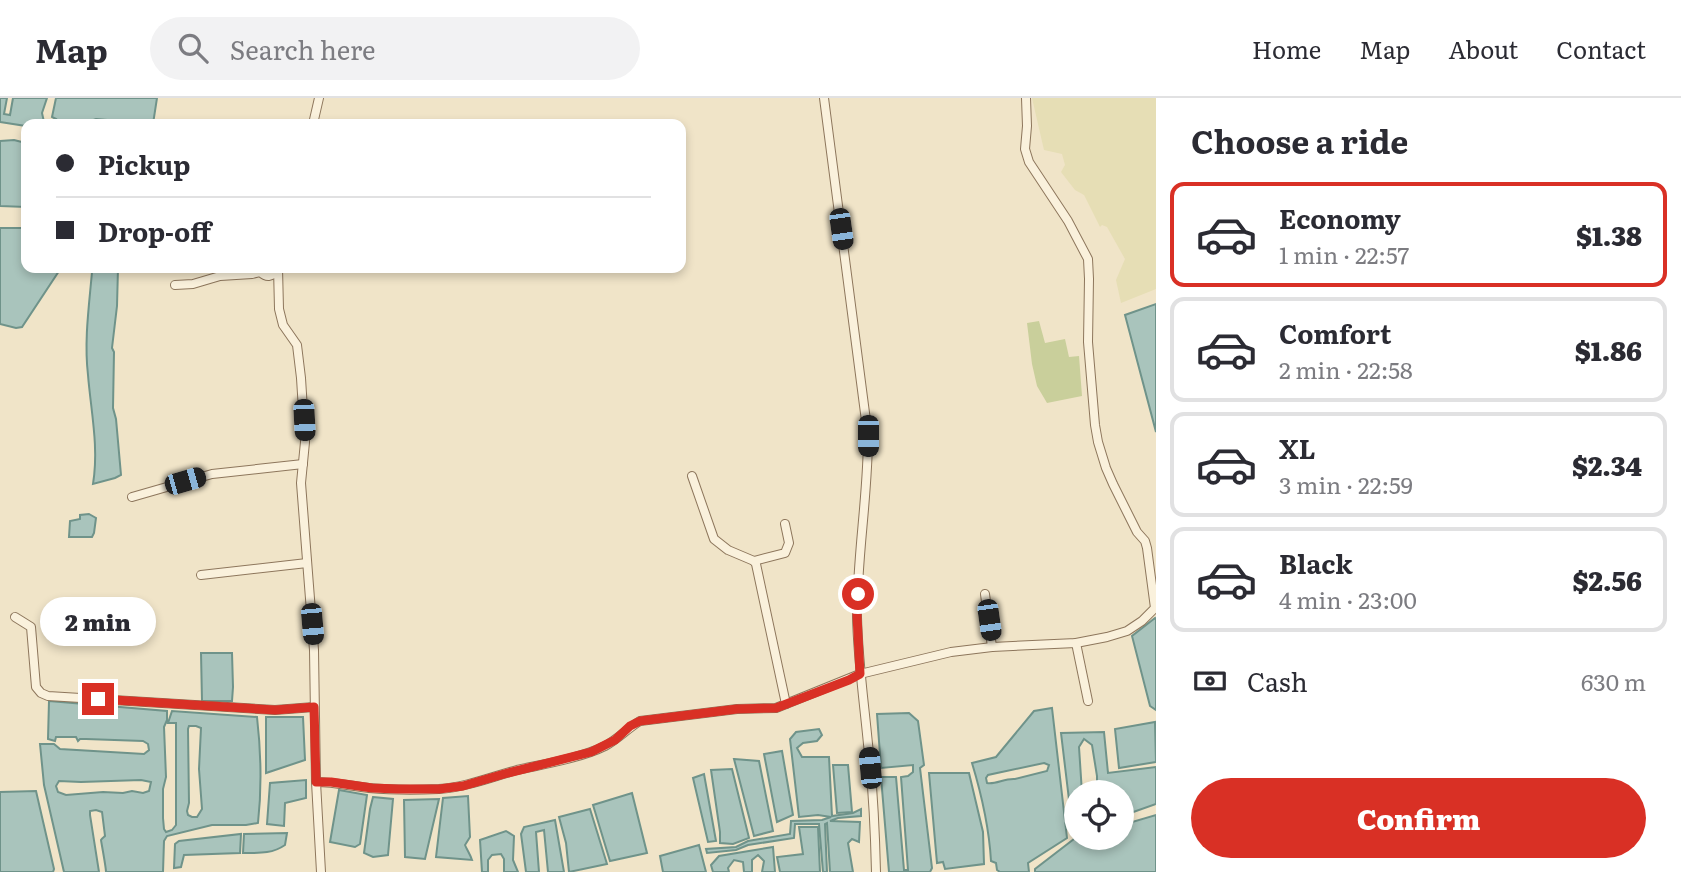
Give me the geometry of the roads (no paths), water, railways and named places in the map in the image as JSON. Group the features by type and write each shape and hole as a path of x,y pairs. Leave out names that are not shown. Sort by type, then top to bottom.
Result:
{"street":[{"path":"314,119 319,98"},
{"path":"824,98 868,436 857,615 860,674 876,832 876,872"},
{"path":"316,782 398,789 463,786 591,752 615,740 640,721 737,709 776,708 860,674 951,652 1076,643 1127,631 1156,608 1145,541 1137,532 1106,468 1096,433 1087,342 1088,259 1068,221 1029,162 1025,149 1026,98"},
{"path":"175,285 250,273"},
{"path":"278,273 279,309 283,325 297,345 302,378 305,442 301,483 314,650 316,782 321,872"},
{"path":"132,497 212,474 303,464"},
{"path":"692,477 714,539 728,550 754,561 785,553 789,543 785,524"},
{"path":"754,561 786,704"},
{"path":"201,575 307,564"},
{"path":"985,594 992,647"},
{"path":"15,617 31,628 36,687 41,694 275,710 314,707"},
{"path":"1076,643 1088,701"}],"water":[{"path":"0,98 7,98 4,114 10,115 13,98 47,98 42,113 43,119 21,119 21,125 0,122"},
{"path":"56,98 157,98 154,119 52,117"},
{"path":"0,141 21,142 21,207 0,206"},
{"path":"0,228 21,228 21,273 58,273 22,327 0,324"},
{"path":"92,273 118,273 112,348 113,408 121,475 93,484 95,443 87,362"},
{"path":"1156,304 1156,432 1125,315"},
{"path":"89,514 96,518 92,537 69,537 70,521 80,519 80,515"},
{"path":"1155,618 1156,710 1150,706 1132,636"},
{"path":"201,653 232,653 232,701 202,701"},
{"path":"49,701 167,711 164,727 166,777 163,789 166,832 176,825 176,723 168,723 172,711 257,717 260,770 258,823 212,825 167,836 164,841 163,872 106,872 101,840 105,836 102,812 90,811 99,872 64,872 44,785 40,744 54,744 60,749 144,754 149,750 148,744 143,741 78,741 76,737 56,737 55,741 48,739","holes":["189,726 201,728 199,769 202,809 197,817 188,815 187,811","59,781 151,782 149,791 66,795 58,792 56,786"]},
{"path":"1052,708 1064,812 1064,840 1028,863 1029,872 1000,872 996,863 991,861 989,836 972,763 996,757 1034,711","holes":["1044,763 1049,765 1047,771 993,783 987,783 986,778 988,775"]},
{"path":"909,713 918,721 924,765 920,768 932,868 930,872 889,872 881,777 896,777 904,870 908,870 901,777 913,772 913,765 881,768 877,714"},
{"path":"266,717 303,717 305,760 266,773"},
{"path":"1155,722 1156,762 1119,768 1115,729"},
{"path":"819,729 822,735 817,741 803,743 797,748 802,757 829,757 832,816 861,809 861,816 830,821 860,822 859,842 852,839 848,843 853,872 830,872 827,823 827,872 823,872 819,824 795,824 794,838 707,853 706,849 736,847 748,841 790,834 791,821 831,817 799,817 790,739 796,732"},
{"path":"1104,732 1108,773 1156,767 1156,804 1134,812 1134,780 1097,780 1092,745 1084,739 1079,747 1081,780 1067,780 1061,733"},
{"path":"782,751 793,815 777,822 764,754"},
{"path":"734,759 759,761 773,831 754,836"},
{"path":"833,765 848,765 852,812 837,813"},
{"path":"732,769 749,838 733,844 720,843 711,770"},
{"path":"929,773 969,773 983,832 984,864 945,869 943,862 937,863"},
{"path":"704,774 716,841 708,842 693,778"},
{"path":"306,780 306,798 285,803 284,826 267,824 270,783"},
{"path":"339,790 367,795 360,844 355,847 330,842"},
{"path":"36,791 53,872 0,872 0,792"},
{"path":"632,793 647,853 610,861 593,805"},
{"path":"468,796 470,837 465,845 472,860 436,857 443,798"},
{"path":"373,797 393,799 388,855 373,857 364,853"},
{"path":"439,799 425,859 405,857 404,800"},
{"path":"590,809 607,864 569,872 566,843 559,817"},
{"path":"1156,815 1156,872 1035,872 1035,869 1064,847 1064,850 1134,850 1134,821"},
{"path":"555,820 564,872 548,872 544,830 536,832 539,872 526,872 521,834 524,827"},
{"path":"799,827 818,827 820,872 780,872 777,857 803,854"},
{"path":"506,831 514,836 513,860 518,872 504,872 504,859 501,854 492,855 488,860 488,872 482,872 480,840"},
{"path":"287,833 285,845 280,848 243,853 244,834"},
{"path":"241,834 240,853 184,855 181,867 174,868 175,844 179,841"},
{"path":"699,845 706,872 663,872 660,856"},
{"path":"773,847 775,872 762,872 764,861 758,855 752,860 752,872 744,872 743,862 734,860 728,868 729,872 713,872 711,865 719,856"}]}
